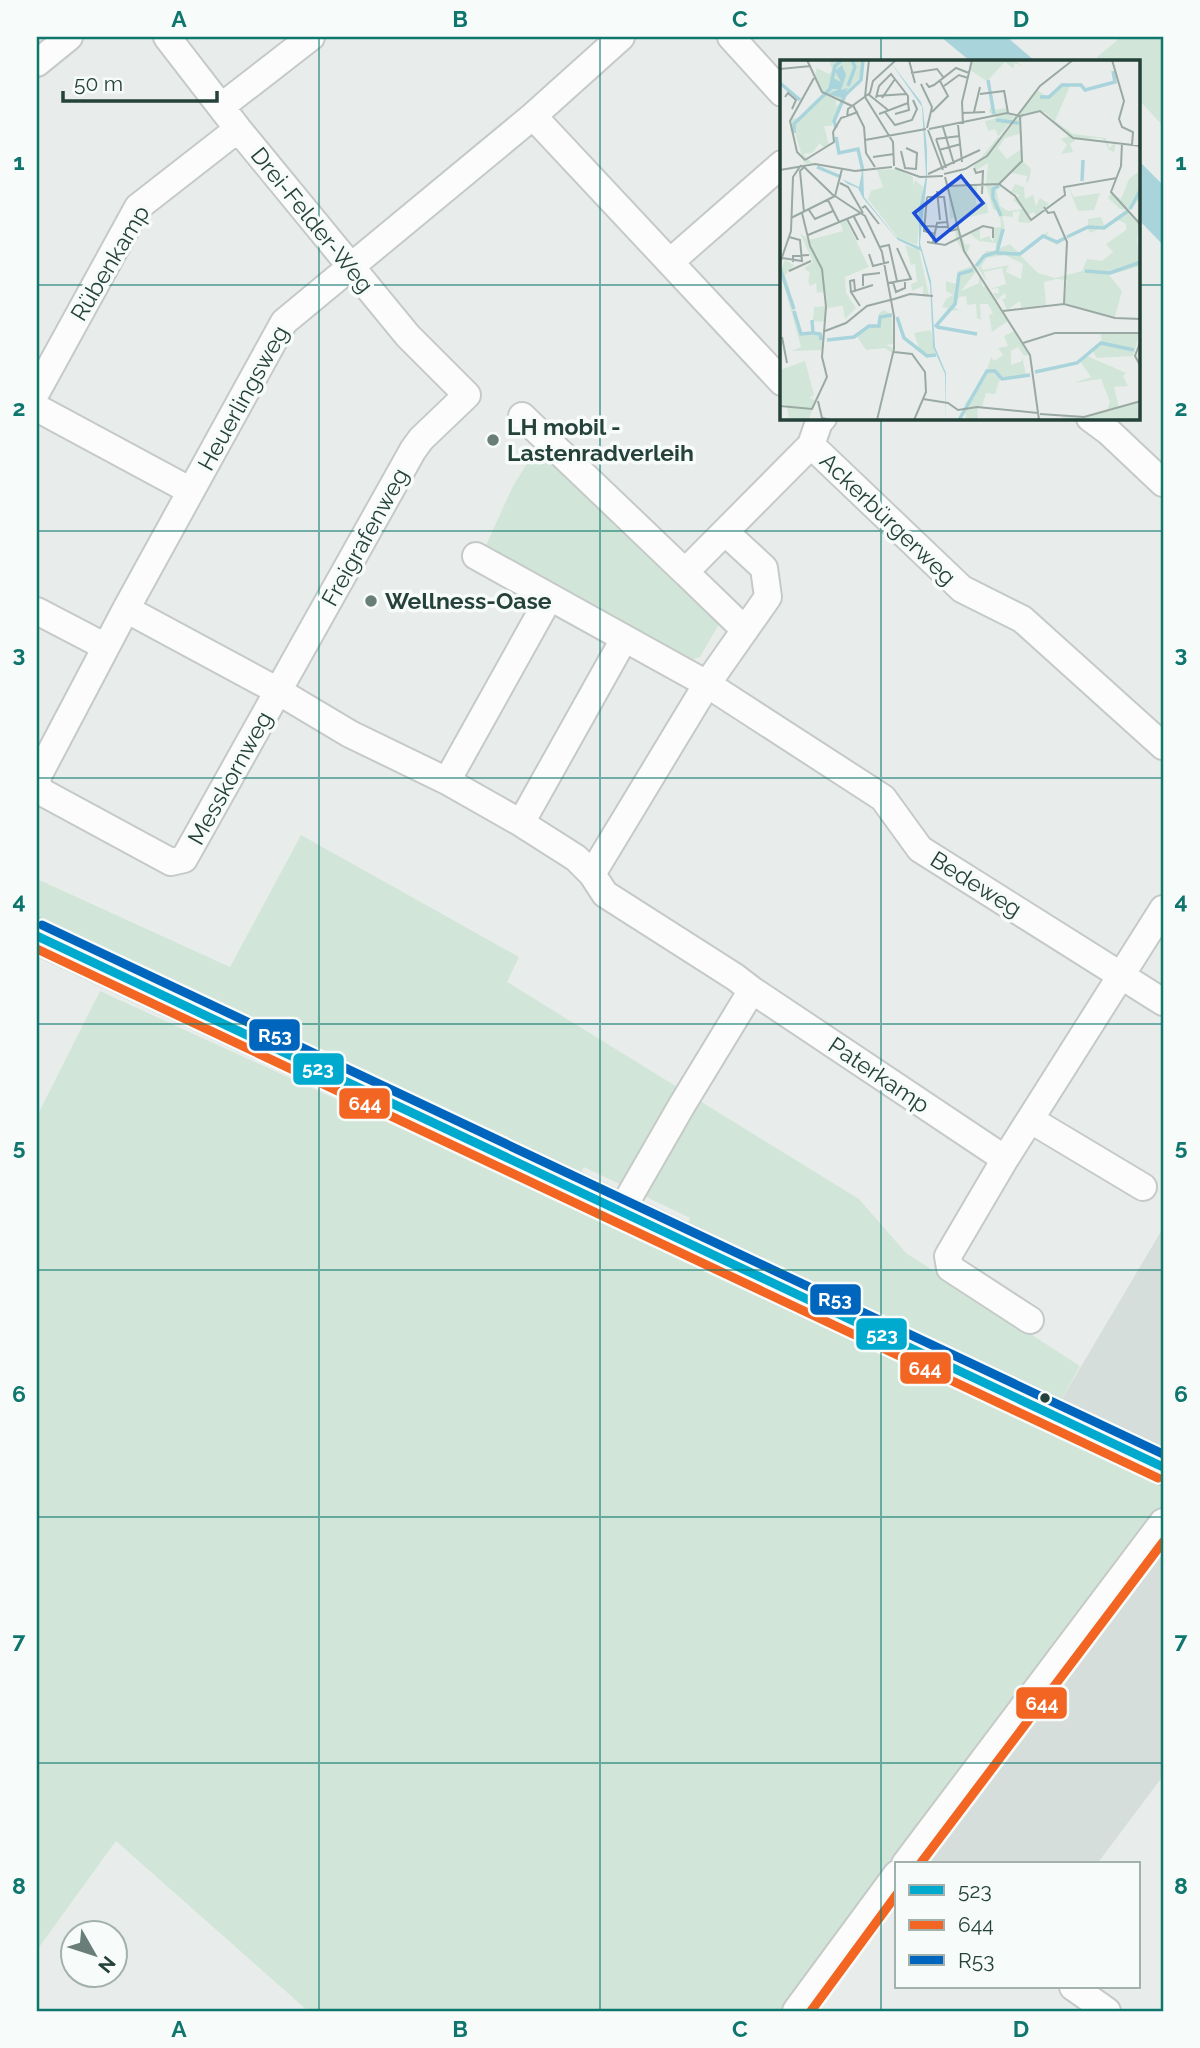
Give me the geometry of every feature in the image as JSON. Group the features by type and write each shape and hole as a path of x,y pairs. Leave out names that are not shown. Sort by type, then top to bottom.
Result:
{"main road":[{"path":"37,936 1163,1467"}],"street":[{"path":"37,63 68,37"},
{"name":"Drei-Felder-Weg","path":"167,37 350,267 408,336 467,395"},
{"path":"222,106 311,37"},
{"name":"Heuerlingsweg","path":"126,609 284,322 533,116 621,37"},
{"path":"731,37 780,91"},
{"path":"533,116 780,380"},
{"name":"Rübenkamp","path":"37,391 138,207 238,129"},
{"path":"670,262 780,166"},
{"name":"Freigrafenweg","path":"278,691 413,450 467,395"},
{"path":"37,408 191,491"},
{"path":"522,416 745,630"},
{"path":"1093,420 1110,432 1163,483"},
{"path":"685,572 726,533 817,426"},
{"name":"Ackerbürgerweg","path":"817,426 962,589 1021,618 1163,746"},
{"path":"592,874 707,684 768,597 764,568 726,533"},
{"path":"476,556 707,684"},
{"path":"447,781 550,598"},
{"path":"37,611 106,647 126,609 278,691"},
{"path":"521,823 624,639"},
{"name":"Messkornweg","path":"106,647 37,779 40,791 171,862 184,859 278,691"},
{"name":"Bedeweg","path":"707,684 883,798 920,849 1121,975"},
{"name":"Paterkamp","path":"278,691 350,734 447,781 576,858 592,874 605,894 735,977 1005,1159"},
{"path":"1030,1320 950,1268 948,1256 1005,1159 1163,909"},
{"path":"1121,975 1163,1002"},
{"path":"621,1211 752,990"},
{"path":"1031,1120 1143,1187"},
{"path":"907,1862 1163,1521"},
{"path":"796,2011 895,1877"}],"shaded area":[{"path":"1163,1228 1163,1458 1057,1407"},
{"path":"1163,1526 1163,1776 1098,1862 922,1862 915,1857"}],"green space":[{"path":"1121,37 1163,37 1163,126 1140,101 1140,60 1101,60 1097,57"},
{"path":"539,444 719,624 700,657 681,663 483,552 513,486"},
{"path":"301,835 519,957 507,982 859,1199 906,1253 1080,1366 1057,1407 686,1231 690,1218 584,1167 577,1180 37,924 37,879 230,967"},
{"path":"100,991 1163,1478 1163,1507 786,2011 308,2011 116,1841 37,1950 37,1116"}],"water":[{"path":"941,37 1007,37 1034,60 969,60"},
{"path":"1140,162 1163,185 1163,245 1140,221"}],"transit line":[{"name":"R53","path":"42,925 1163,1454"},
{"name":"523","path":"37,936 1163,1467"},
{"name":"644","path":"37,949 1158,1478"},
{"name":"644","path":"922,1862 1163,1542"},
{"name":"644","path":"811,2011 895,1897"}],"place":[{"name":"LH mobil - Lastenradverleih","path":"493,440"},
{"name":"Wellness-Oase","path":"371,601"}]}
